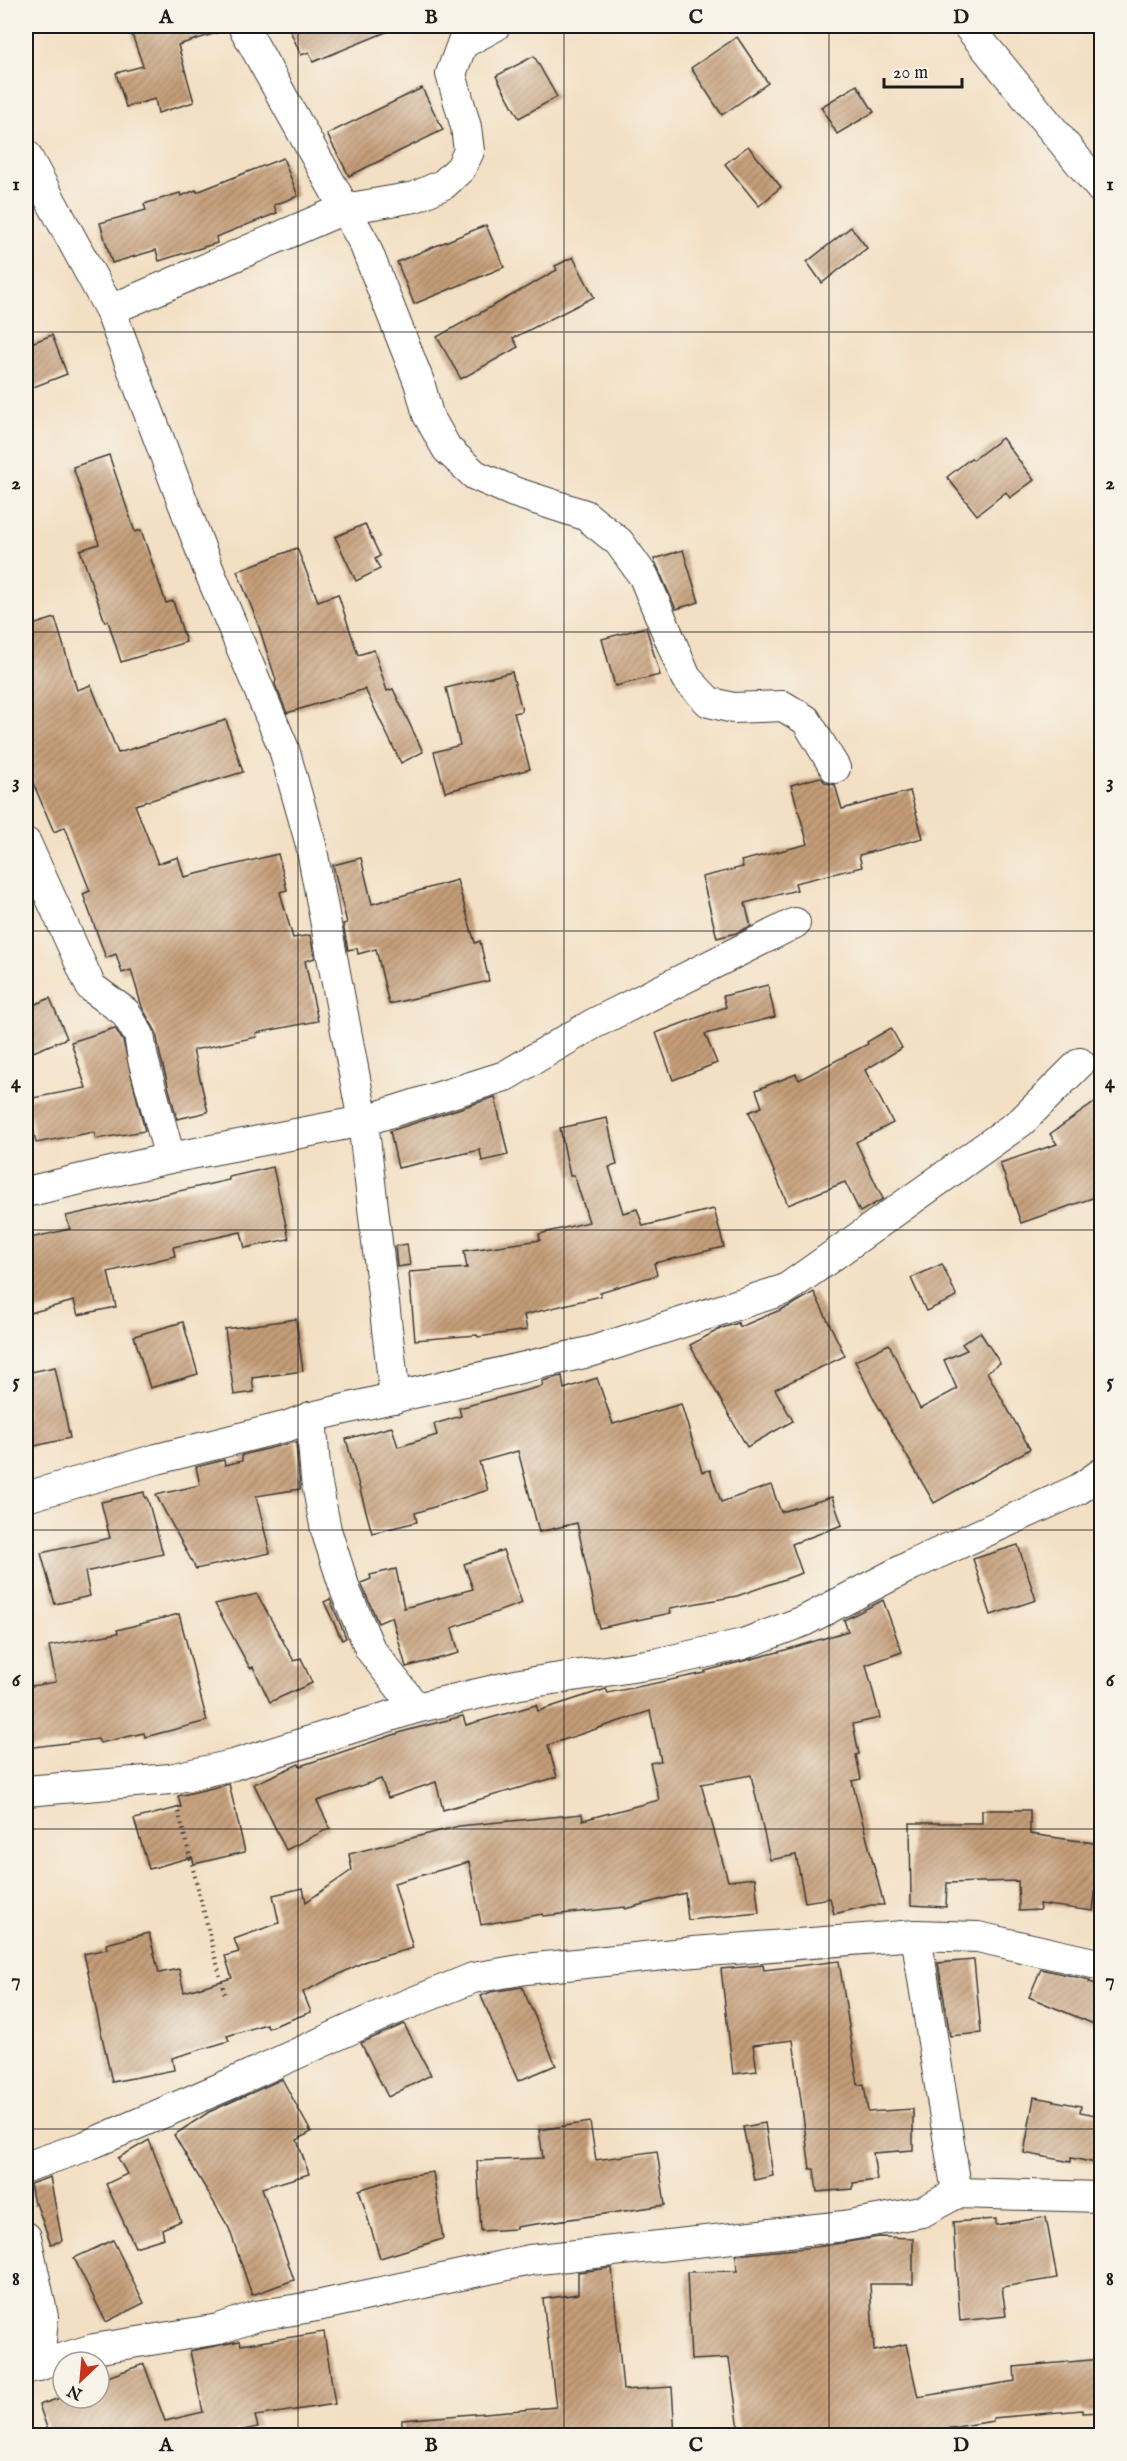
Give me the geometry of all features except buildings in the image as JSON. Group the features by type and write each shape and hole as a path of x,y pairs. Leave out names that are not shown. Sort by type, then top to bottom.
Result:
{"street":[{"path":"243,26 364,243 419,382 428,415 447,448 475,475 514,492 585,515 619,542 644,577 686,678 709,702 732,708 783,706 806,720 835,768"},
{"path":"110,310 344,209 415,196 444,184 461,168 469,152 466,127 451,74 462,44 495,26"},
{"path":"968,26 1101,190"},
{"path":"26,155 110,310 207,566 284,749 311,845 363,1121 396,1398"},
{"path":"26,843 91,987 125,1012 139,1035 143,1059 170,1158"},
{"path":"26,1192 170,1158 363,1121 505,1076 593,1024 795,923"},
{"path":"26,1497 157,1459 288,1426 311,1417 593,1351 786,1289 1022,1121 1080,1063"},
{"path":"311,1417 316,1479 326,1530 346,1592 370,1649 417,1708"},
{"path":"26,1791 170,1779 234,1765 417,1708 519,1684 659,1664 743,1644 804,1621 912,1565 1079,1489 1101,1473"},
{"path":"26,2167 96,2141 230,2084 386,2013 473,1978 525,1969 694,1952 916,1935 978,1937 1101,1965"},
{"path":"916,1935 957,2193"},
{"path":"26,2237 43,2316 32,2368 94,2349 219,2329 256,2316 317,2306 530,2260 843,2226 922,2212 957,2193 1101,2197"}],"path":[{"path":"170,1779 225,1995"}]}
